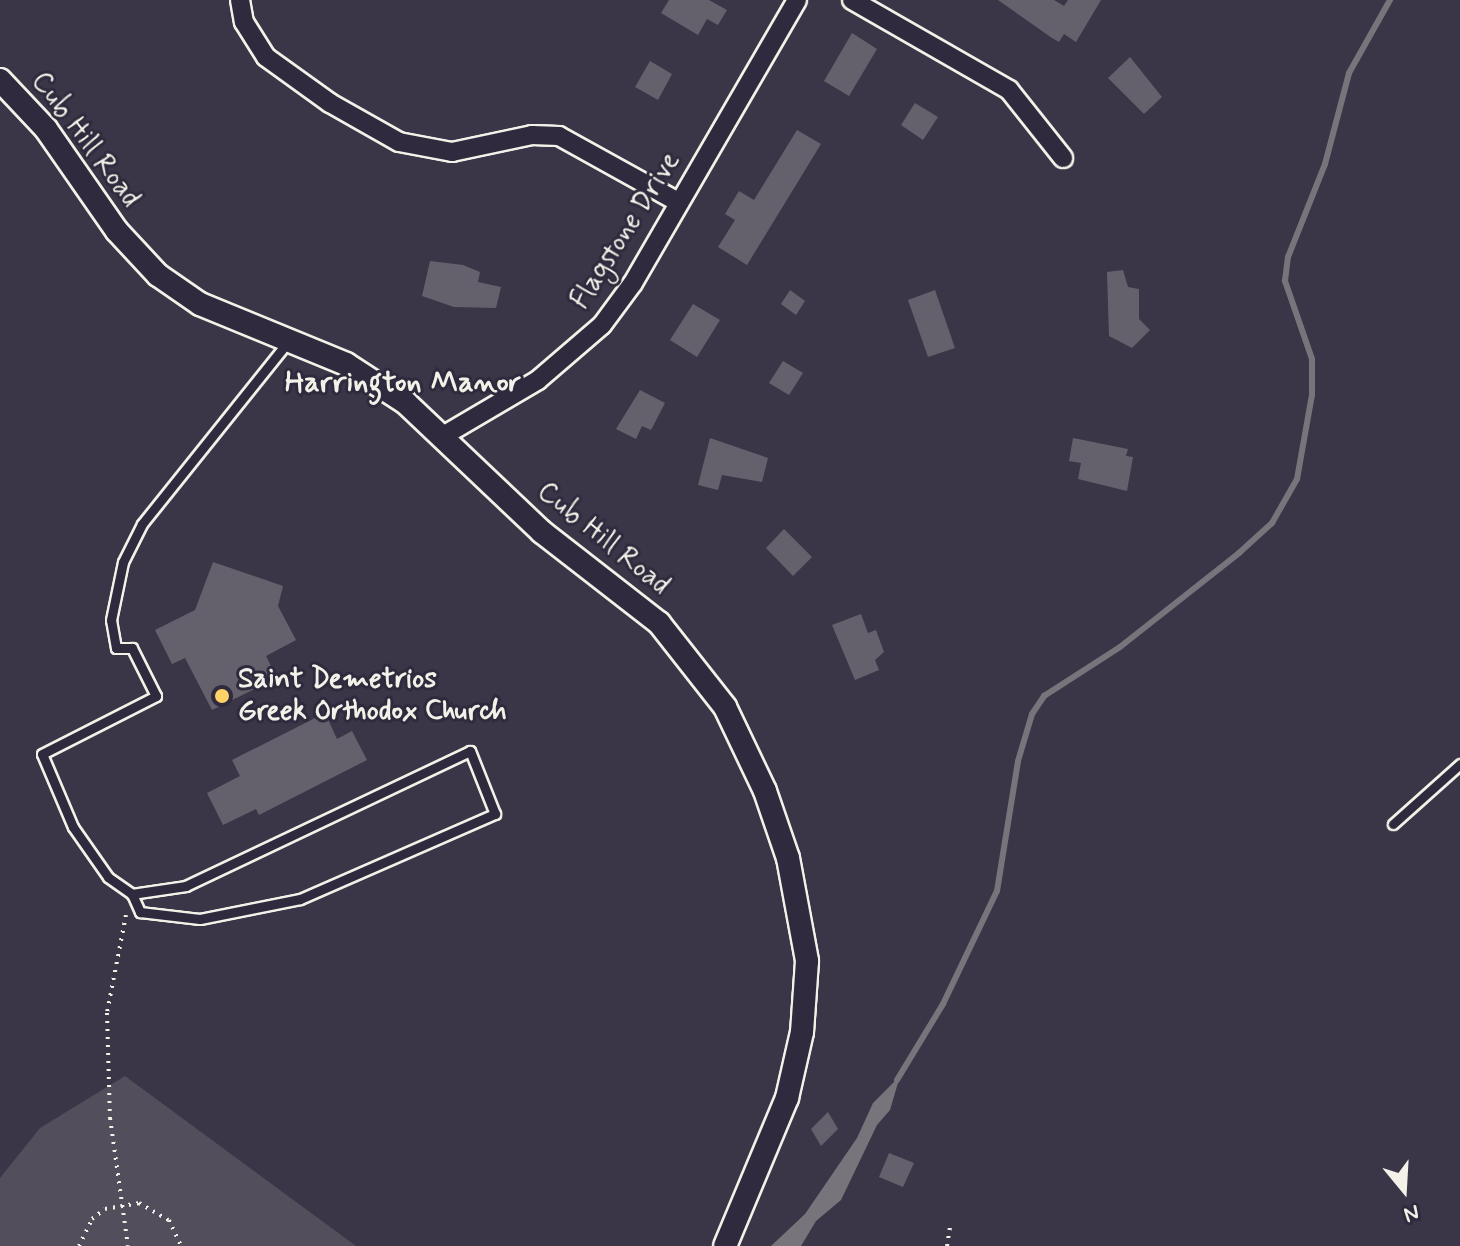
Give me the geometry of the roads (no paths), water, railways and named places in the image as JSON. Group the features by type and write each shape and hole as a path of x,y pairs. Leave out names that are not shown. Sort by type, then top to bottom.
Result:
{"street":[{"path":"240,0 244,22 266,57 330,103 399,142 452,152 532,135 559,136 678,202"},
{"name":"Flagstone Drive","path":"443,436 578,349 633,283 797,0"},
{"path":"852,0 1009,90 1063,158"},
{"name":"Cub Hill Road","path":"0,80 46,129 117,231 158,275 200,304 290,338 378,382 443,436 542,532 637,603 684,650 725,707 778,828 804,926 807,996 787,1098 725,1246"}],"lane":[{"path":"132,894 186,886 470,751 495,814 300,899 200,919 140,912 132,894 108,877 73,827 42,754 156,696 132,648 116,648 111,620 123,562 142,524 290,338"},
{"path":"1393,824 1460,764"}],"waterway":[{"path":"897,1080 943,1004 997,891 1018,761 1032,714 1044,696 1120,647 1239,553 1272,523 1297,479 1312,395 1312,359 1285,281 1288,257 1325,164 1349,73 1390,0"}],"place":[{"name":"Saint Demetrios Greek Orthodox Church","path":"222,696"}],"district":[{"name":"Harrington Manor","path":"403,383"}]}
